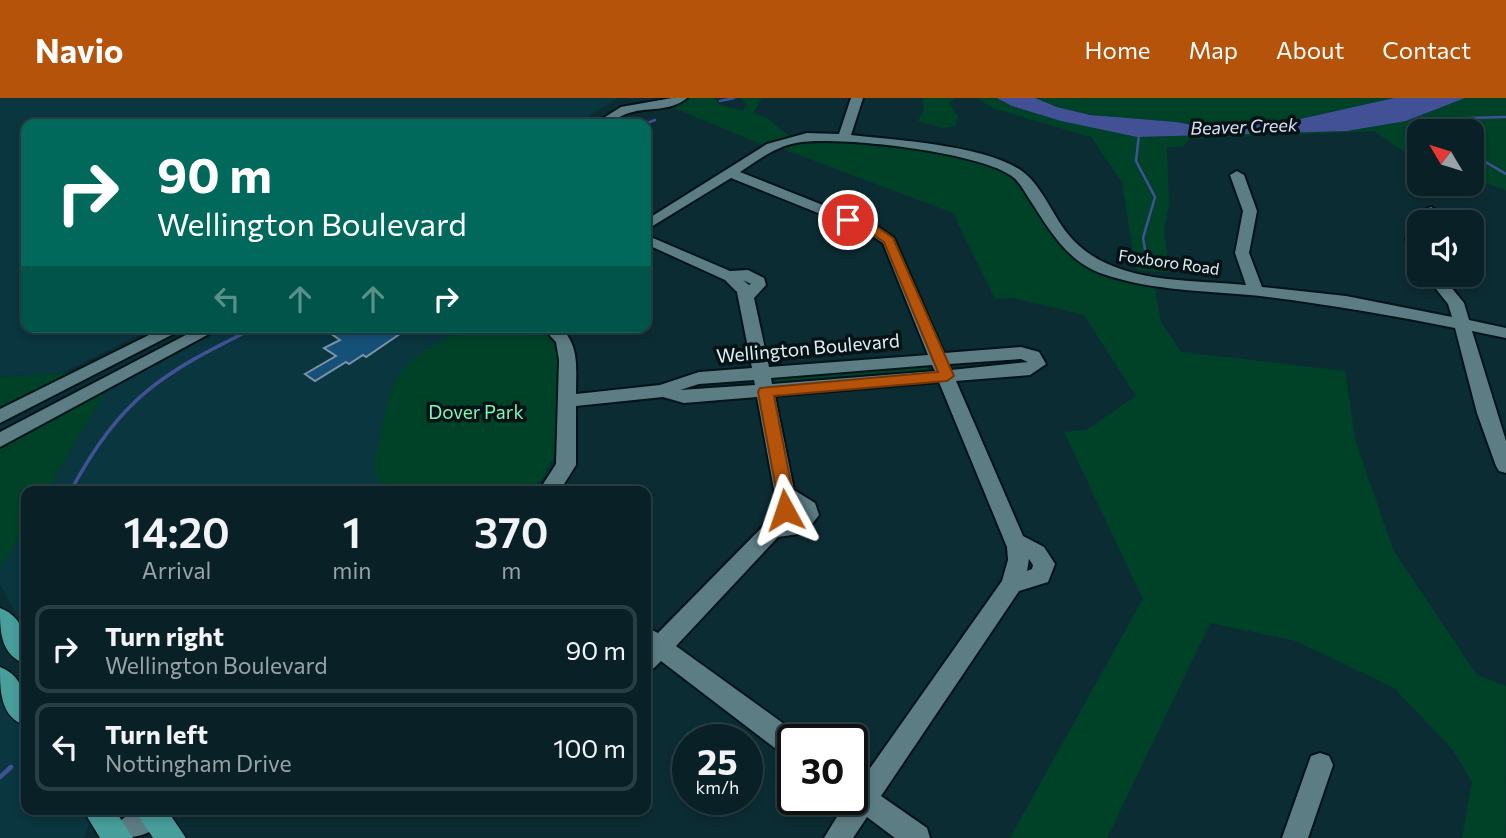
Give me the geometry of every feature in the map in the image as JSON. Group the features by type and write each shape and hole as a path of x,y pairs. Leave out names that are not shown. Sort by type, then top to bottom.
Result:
{"main road":[{"path":"0,619 21,646"},
{"path":"0,679 21,707"},
{"path":"101,815 119,838"},
{"path":"155,815 171,838"}],"street":[{"path":"592,119 625,98"},
{"path":"634,98 640,103 659,106"},
{"path":"609,119 625,110 659,106 681,98"},
{"path":"844,139 857,98"},
{"name":"Foxboro Road","path":"651,223 770,147 788,140 809,137 844,139 972,155 1005,166 1025,183 1069,248 1088,262 1114,273 1144,279 1364,303 1506,333"},
{"path":"729,172 870,228 884,236 893,246 1014,541 1037,553 1044,565 1040,576 1012,583 868,780"},
{"path":"1237,175 1250,211 1242,253 1255,290"},
{"path":"651,241 727,275 740,284 747,296 785,494 808,508 809,515 798,527 773,529 651,647"},
{"path":"1443,287 1456,303 1486,413 1506,466"},
{"path":"0,417 167,333"},
{"path":"0,440 203,333"},
{"path":"552,486 566,465 567,349 564,340 556,333"},
{"name":"Wellington Boulevard","path":"566,401 663,391 684,397 764,383 944,367"},
{"path":"651,649 777,735"},
{"path":"1295,838 1320,765"},
{"path":"868,801 917,838"},
{"path":"119,838 147,815"},
{"path":"837,838 848,815"}],"shaded area":[{"path":"0,98 617,98 584,119 21,119 21,333 143,333 62,373 0,377"},
{"path":"212,333 454,333 417,357 386,486 50,486 108,388"},
{"path":"21,533 21,623 0,584 0,569"},
{"path":"0,697 21,725 21,815 89,815 91,818 84,838 0,838"}],"green space":[{"path":"685,98 714,98 719,104 743,111 747,105 741,98 762,98 753,113 767,118 790,137 765,146 669,106"},
{"path":"922,98 955,98 949,103 958,116 955,126 942,128 918,121 924,110"},
{"path":"976,98 997,98 1012,106 1061,121 1137,137 1347,131 1407,121 1407,154 1374,131 1189,139 1184,146 1167,148 1169,204 1164,230 1169,273 1136,270 1122,182 1091,137 995,109"},
{"path":"1035,98 1394,98 1275,123 1203,127 1102,116"},
{"path":"1465,98 1506,98 1506,190 1484,183 1484,119 1411,119"},
{"path":"805,140 927,151 980,162 1001,170 1017,180 1057,240 1069,253 1102,273 1154,285 1161,322 1181,352 1345,371 1355,439 1393,550 1477,675 1506,686 1505,838 1462,838 1472,782 1453,750 1394,688 1296,641 1210,623 1107,838 1010,838 1143,599 1064,432 1086,430 1136,396 1084,315 1013,298 995,299 953,213 778,147"},
{"name":"Dover Park","path":"454,333 547,333 551,336 560,355 555,455 542,479 534,486 383,486 376,475 375,463 393,387 404,368"},
{"path":"926,365 929,369 926,373 776,384 773,381 775,377"},
{"path":"80,372 0,412 0,377"},
{"path":"108,388 50,486 21,486 21,533 0,569 0,444"}],"water":[{"name":"Beaver Creek","path":"997,98 1035,98 1057,107 1090,115 1176,122 1202,127 1287,122 1394,98 1465,98 1406,121 1347,131 1137,137 1061,121 1012,106"}],"building":[{"path":"401,333 366,357 363,355 349,364 346,362 315,381 305,374 336,356 324,348 340,340 333,335"}],"waterway":[{"path":"720,101 734,98"},
{"path":"1467,119 1506,117"},
{"path":"651,122 655,120"},
{"path":"1139,135 1136,161 1155,197 1143,238 1148,266"},
{"path":"1484,161 1506,174"},
{"path":"73,486 108,432 147,391 194,359 244,333"},
{"path":"0,777 11,767"}],"route":[{"path":"785,510 785,494 765,392 947,376 893,246 876,231 848,220"}]}
